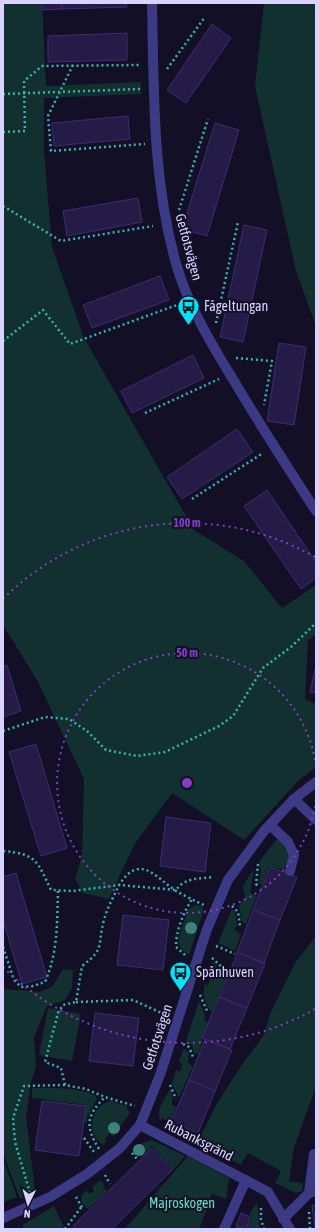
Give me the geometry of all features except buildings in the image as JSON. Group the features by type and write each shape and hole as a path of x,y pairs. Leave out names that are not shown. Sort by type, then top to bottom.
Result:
{"street":[{"name":"Getfotsvägen","path":"152,3 158,66 154,89 155,142 166,223 177,269 193,307 216,351 268,438 316,512"},
{"name":"Getfotsvägen","path":"3,1218 50,1197 87,1174 120,1148 140,1125 160,1075 207,929 228,880 270,825 294,799 316,782"},
{"path":"294,799 316,820"},
{"path":"270,825 288,842 294,855 290,871"},
{"name":"Rubanksgränd","path":"140,1125 268,1192 290,1229"},
{"path":"284,1219 313,1192 314,1154"},
{"path":"224,1229 246,1180"},
{"path":"3,1225 5,1229"}],"path":[{"path":"3,132 25,131 24,81 42,66 158,66 163,74 206,17"},
{"path":"73,65 48,116 51,150 130,146"},
{"path":"3,94 154,89"},
{"path":"178,212 208,119"},
{"path":"3,206 61,241 166,223"},
{"path":"215,330 238,222"},
{"path":"3,341 44,310 70,344 181,303"},
{"path":"230,358 251,358 272,361 266,398"},
{"path":"216,372 224,385"},
{"path":"145,413 220,379"},
{"path":"192,499 265,452 261,447"},
{"path":"3,731 45,717 69,719 87,731 106,750 137,756 165,752 218,726 233,716 264,668 291,647 316,623"},
{"path":"3,851 20,852 31,857 41,867 51,890 73,891 119,885 176,890"},
{"path":"252,867 257,863 256,884 258,886"},
{"path":"76,1002 82,966 96,955 101,942 104,920 119,885 125,876 132,870 140,868 153,872 176,890 215,911"},
{"path":"176,890 186,880 216,877"},
{"path":"3,947 14,980 21,987 33,986 45,982 50,971 57,936 58,891"},
{"path":"190,959 176,947 176,936 182,918 192,899"},
{"path":"229,910 233,900"},
{"path":"231,905 238,912 240,926"},
{"path":"210,962 217,940"},
{"path":"215,946 236,954"},
{"path":"211,957 224,970"},
{"path":"197,1001 199,994 208,1013"},
{"path":"65,1085 62,1068 45,1062 58,1013 63,1005 76,1002 133,1000 178,1020"},
{"path":"181,1051 185,1037"},
{"path":"183,1044 189,1047 193,1057"},
{"path":"170,1079 169,1085 176,1099"},
{"path":"31,1195 15,1142 13,1118 24,1086 65,1085 86,1089 105,1097 137,1107"},
{"path":"100,1152 90,1135 89,1125 94,1108 105,1097"},
{"path":"84,1138 96,1155"},
{"path":"103,1173 110,1184"},
{"path":"65,1229 82,1208 74,1193"},
{"path":"261,1202 261,1219 264,1229"}],"green space":[{"path":"3,3 42,3 46,86 141,82 141,94 44,98 44,151 52,247 84,338 194,530 244,561 282,608 316,585 316,635 308,640 305,699 316,704 316,767 298,781 244,840 172,793 134,845 109,899 83,893 75,879 82,855 84,779 37,680 3,625"},
{"path":"264,3 316,3 316,326 296,271 255,86"},
{"path":"277,839 283,843 289,857 284,870 269,866 262,885 259,883 261,872 259,862"},
{"path":"254,868 250,893 257,896 246,924 241,921 240,909 237,905 239,906 245,897 243,886"},
{"path":"195,905 201,906 204,909 189,955 183,951 179,945 179,936 188,910"},
{"path":"232,909 235,912 237,926 234,929 241,934 235,951 218,943"},
{"path":"316,936 316,1087 294,1147 289,1181 303,1183 302,1191 296,1193 275,1183 281,1171 248,1153 241,1165 198,1142 216,1105 241,1066 264,1035 270,1014 295,963"},
{"path":"213,962 220,970 221,974 227,976 212,1012 206,1003 204,991 205,984 208,985 214,970 210,968"},
{"path":"63,969 73,970 72,988 65,1000 47,1006 34,1037 36,1067 31,1082 26,1116 35,1192 20,1199 3,1153 3,989 40,992 53,986"},
{"path":"199,1001 205,1016 204,1020 208,1022 198,1054 194,1053 192,1045 186,1041"},
{"path":"48,1008 81,1014 72,1061 39,1055"},
{"path":"184,1048 189,1053 188,1063 193,1066 179,1097 172,1084 176,1070 180,1072 182,1064 179,1062"},
{"path":"32,1088 64,1088 88,1092 95,1095 97,1099 87,1117 87,1122 84,1122 86,1105 32,1098"},
{"path":"170,1089 172,1094 172,1105 176,1107 170,1123 163,1118 161,1121 159,1113 161,1105"},
{"path":"111,1101 126,1106 130,1113 113,1136 110,1133 105,1139 107,1141 103,1145 97,1140 94,1134 92,1120 98,1108"},
{"path":"152,1140 185,1156 174,1169 152,1146 142,1157 133,1151 142,1143"},
{"name":"Majroskogen","path":"188,1156 229,1178 226,1199 212,1194 199,1229 125,1229"},
{"path":"3,1159 17,1197 3,1202"},
{"path":"101,1180 104,1184 103,1187 107,1191 88,1209 82,1204 81,1196 86,1190 89,1194 94,1191 92,1187"},
{"path":"257,1202 260,1229 247,1229 251,1217 249,1215"},
{"path":"54,1206 65,1229 23,1229 23,1225"}],"place":[{"name":"Fågeltungan","path":"189,326"},
{"name":"Spånhuven","path":"180,992"}]}
